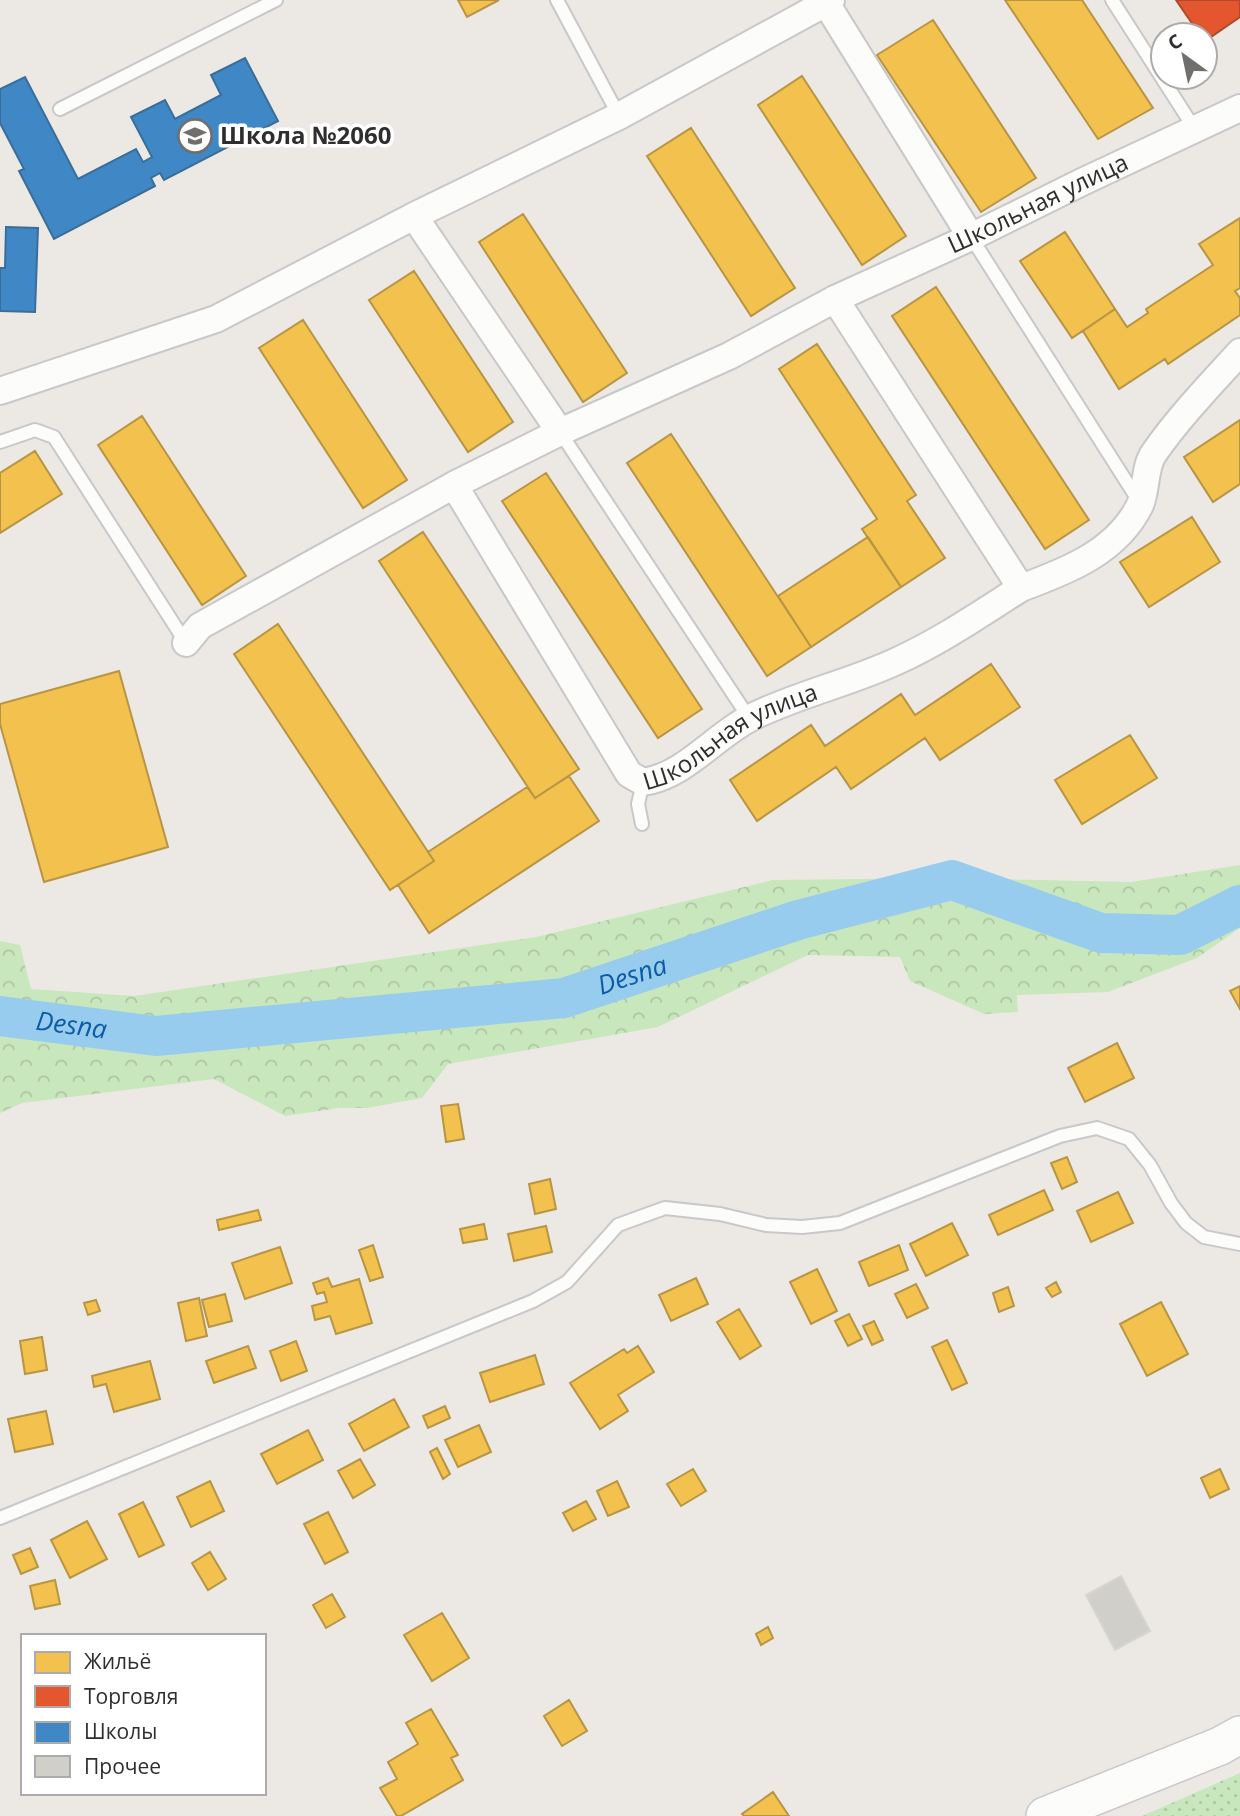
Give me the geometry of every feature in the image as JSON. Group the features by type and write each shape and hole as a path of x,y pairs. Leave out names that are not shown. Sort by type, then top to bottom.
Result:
{"street":[{"path":"4,385 216,318 414,216 619,116 829,1 971,237"},
{"name":"Школьная улица","path":"186,643 200,626 454,485 560,432 729,356 835,299 971,237 1240,107"},
{"path":"414,216 560,432"},
{"path":"835,299 1021,588"},
{"name":"Школьная улица","path":"454,485 629,774 643,782 662,779 750,718 894,662 943,638 1021,588 1061,574 1093,556 1119,535 1140,504 1151,456 1240,352"},
{"path":"1045,1816 1220,1746 1240,1735"}],"lane":[{"path":"60,109 275,0"},
{"path":"557,0 619,116"},
{"path":"1111,0 1194,128"},
{"path":"971,237 1140,504"},
{"path":"0,442 35,430 54,437 186,643"},
{"path":"560,432 750,718"},
{"path":"642,824 638,804 643,782"},
{"path":"0,1518 533,1301 567,1282 618,1225 665,1208 720,1214 766,1224 802,1227 840,1223 1060,1136 1097,1128 1129,1139 1150,1165 1171,1203 1186,1223 1204,1237 1240,1244"}],"green space":[{"path":"1240,865 1240,928 1197,958 1108,992 1017,995 1018,1012 984,1014 910,981 900,957 808,955 658,1027 448,1064 422,1098 367,1108 339,1108 285,1116 214,1079 22,1103 0,1113 0,941 20,945 31,989 134,996 536,937 773,880 952,878 1131,882"},
{"path":"1240,1773 1240,1816 1142,1816"}],"building: Жильё":[{"path":"458,0 499,0 467,17"},
{"path":"1005,0 1082,0 1153,108 1098,139"},
{"path":"933,20 1036,178 981,212 877,55"},
{"path":"802,76 906,236 862,265 758,105"},
{"path":"691,128 795,288 751,316 647,156"},
{"path":"523,214 627,373 583,402 479,242"},
{"path":"1240,218 1240,288 1235,291 1240,298 1240,315 1168,364 1165,359 1119,389 1083,331 1115,309 1127,327 1148,313 1146,309 1213,265 1199,244"},
{"path":"1065,232 1115,309 1072,338 1020,261"},
{"path":"414,271 513,422 468,452 369,300"},
{"path":"936,287 1089,520 1045,549 892,316"},
{"path":"303,320 407,480 363,508 259,348"},
{"path":"817,344 916,495 907,501 945,558 901,587 862,529 877,519 779,369"},
{"path":"142,416 246,576 202,605 98,445"},
{"path":"1240,420 1240,484 1213,502 1184,457"},
{"path":"671,434 811,647 767,676 627,463"},
{"path":"35,451 62,494 0,533 0,473"},
{"path":"546,473 702,709 658,738 502,501"},
{"path":"1192,517 1220,562 1149,607 1120,562"},
{"path":"423,532 579,769 535,798 379,561"},
{"path":"868,537 901,587 811,647 778,596"},
{"path":"278,624 434,861 390,890 234,654"},
{"path":"991,664 1020,707 940,760 925,738 851,789 836,767 757,821 730,780 811,725 825,746 901,694 915,715"},
{"path":"119,671 168,847 44,882 0,724 0,704"},
{"path":"1130,735 1157,778 1082,824 1055,780"},
{"path":"569,776 599,821 429,933 398,885 434,861 428,852 527,787 535,798"},
{"path":"1240,986 1240,1009 1230,991"},
{"path":"1117,1043 1134,1078 1085,1102 1068,1068"},
{"path":"458,1104 464,1139 446,1142 441,1106"},
{"path":"1067,1157 1077,1182 1062,1189 1051,1163"},
{"path":"550,1179 556,1209 535,1214 529,1184"},
{"path":"1044,1190 1053,1210 998,1235 989,1215"},
{"path":"1118,1192 1133,1223 1091,1242 1077,1211"},
{"path":"258,1210 261,1220 219,1230 217,1220"},
{"path":"952,1223 968,1255 926,1276 910,1244"},
{"path":"484,1224 487,1239 463,1243 460,1229"},
{"path":"546,1226 552,1252 514,1261 508,1234"},
{"path":"373,1245 383,1277 370,1281 359,1250"},
{"path":"899,1245 908,1270 869,1286 859,1262"},
{"path":"280,1247 292,1283 245,1299 232,1263"},
{"path":"817,1269 837,1311 811,1324 790,1282"},
{"path":"328,1278 332,1287 359,1279 372,1323 336,1334 330,1316 315,1320 312,1306 327,1302 324,1292 317,1294 313,1283"},
{"path":"696,1278 708,1304 671,1321 659,1295"},
{"path":"1056,1282 1061,1292 1052,1297 1046,1288"},
{"path":"916,1284 928,1308 907,1318 895,1294"},
{"path":"1008,1287 1014,1306 999,1312 993,1293"},
{"path":"225,1294 232,1321 209,1327 202,1300"},
{"path":"199,1298 207,1336 186,1341 178,1303"},
{"path":"96,1300 100,1311 88,1315 84,1303"},
{"path":"1161,1302 1188,1354 1147,1376 1120,1324"},
{"path":"739,1309 761,1346 740,1359 717,1322"},
{"path":"849,1314 862,1339 848,1346 835,1321"},
{"path":"874,1321 883,1340 872,1345 863,1326"},
{"path":"42,1337 47,1370 25,1374 20,1341"},
{"path":"947,1340 967,1383 952,1390 932,1347"},
{"path":"296,1341 307,1371 281,1381 270,1351"},
{"path":"248,1346 256,1368 214,1383 206,1361"},
{"path":"638,1346 654,1372 618,1395 628,1411 600,1429 570,1383 624,1349 627,1353"},
{"path":"535,1355 544,1384 490,1402 480,1373"},
{"path":"150,1361 160,1399 114,1412 106,1384 94,1387 92,1376"},
{"path":"394,1399 409,1427 364,1451 349,1424"},
{"path":"445,1406 450,1418 428,1428 423,1416"},
{"path":"46,1411 53,1444 15,1452 8,1419"},
{"path":"479,1425 491,1452 458,1467 445,1440"},
{"path":"308,1430 323,1460 277,1484 261,1454"},
{"path":"437,1448 450,1474 443,1479 430,1452"},
{"path":"360,1459 375,1485 353,1498 338,1471"},
{"path":"693,1469 706,1491 681,1506 667,1484"},
{"path":"1220,1469 1229,1489 1210,1498 1201,1478"},
{"path":"210,1481 224,1511 191,1527 177,1497"},
{"path":"617,1481 629,1507 608,1516 597,1491"},
{"path":"586,1501 596,1519 573,1531 563,1513"},
{"path":"143,1502 164,1545 139,1557 119,1514"},
{"path":"328,1512 348,1552 325,1564 304,1524"},
{"path":"87,1521 107,1559 70,1578 51,1540"},
{"path":"30,1548 38,1567 21,1574 13,1555"},
{"path":"210,1552 226,1579 208,1590 192,1563"},
{"path":"55,1580 60,1604 35,1609 30,1586"},
{"path":"332,1594 345,1617 326,1628 313,1605"},
{"path":"442,1613 469,1658 432,1681 404,1635"},
{"path":"768,1627 773,1638 761,1645 756,1634"},
{"path":"569,1700 587,1731 562,1746 544,1716"},
{"path":"431,1709 458,1755 451,1758 463,1780 397,1816 380,1788 397,1779 388,1762 418,1744 406,1723"},
{"path":"773,1792 789,1816 742,1814"}],"building: Торговля":[{"path":"1176,0 1240,0 1240,17 1219,31 1219,21 1190,21"}],"building: Школы":[{"name":"Школа №2060","path":"245,58 278,121 164,180 160,173 151,178 155,186 54,239 19,171 24,169 0,123 0,89 25,77 78,179 136,149 143,162 152,157 131,117 165,100 175,119 221,95 211,75"},
{"path":"6,227 38,228 35,312 0,311 0,268 5,268"}],"building: Прочее":[{"path":"1121,1576 1150,1631 1115,1650 1086,1595"}],"waterway":[{"name":"Desna","path":"0,1016 156,1036 564,998 798,920 952,880 1101,933 1180,935 1240,905"}],"place":[{"name":"Школа №2060","path":"195,136"}]}
